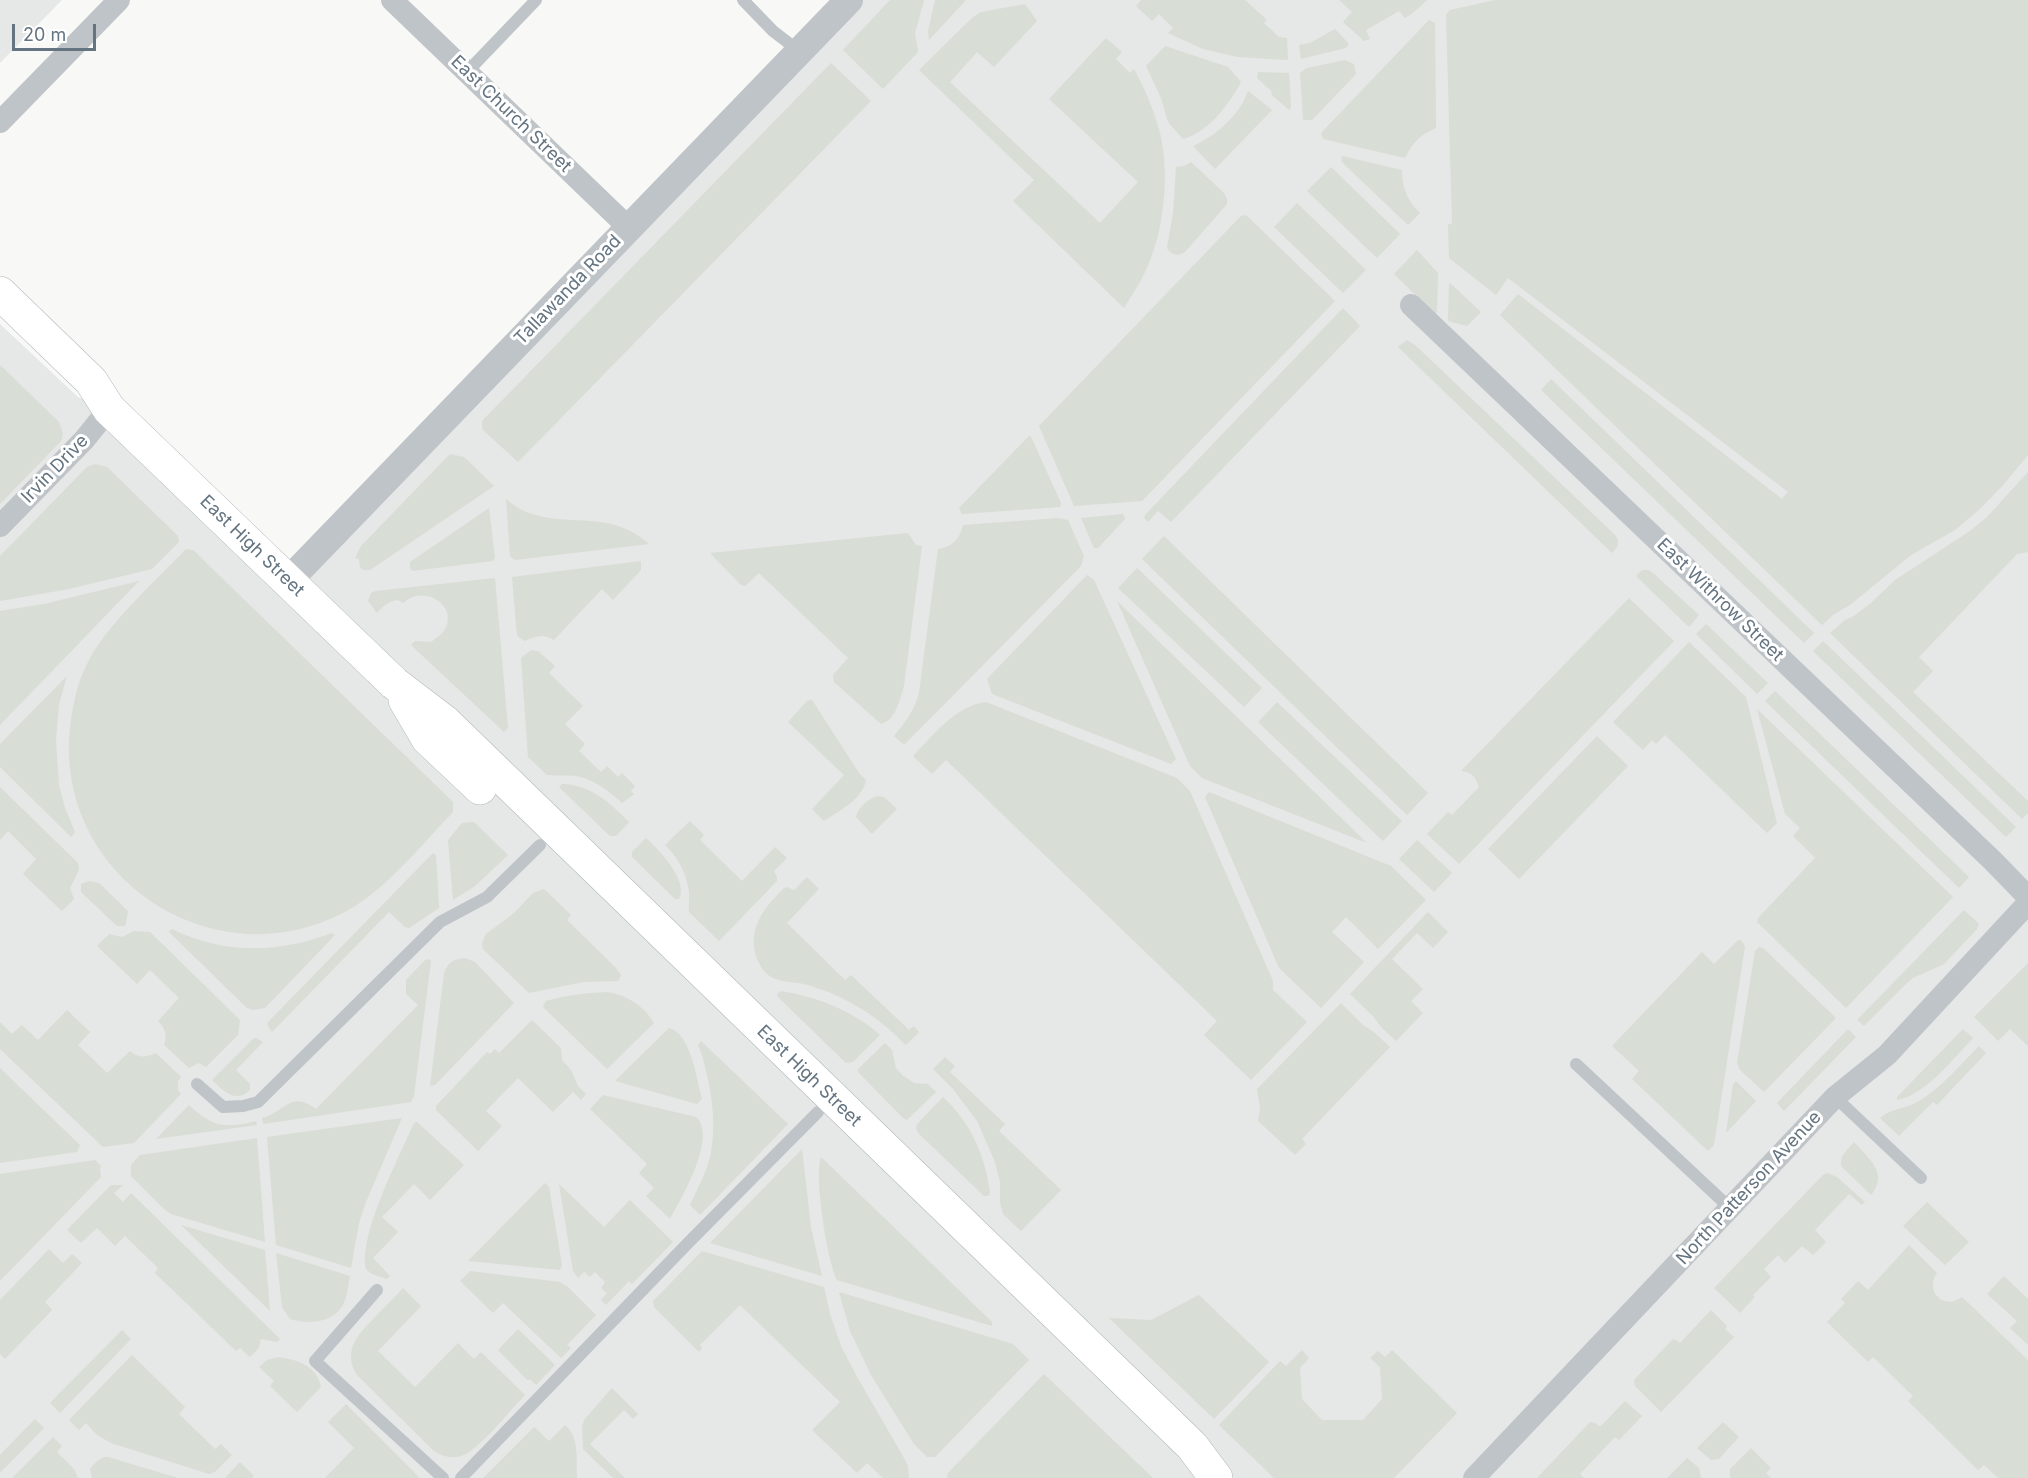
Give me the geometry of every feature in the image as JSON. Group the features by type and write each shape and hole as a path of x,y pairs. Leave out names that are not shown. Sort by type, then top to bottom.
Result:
{"highway":[{"name":"East High Street","path":"0,293 91,381 109,410 394,683 445,722 1192,1446 1216,1478"},
{"name":"East High Street","path":"0,324 78,397 109,410"},
{"name":"East High Street","path":"394,683 428,739 818,1113 1176,1462 1202,1478"}],"street":[{"path":"0,122 119,0"},
{"name":"East Church Street","path":"392,0 629,228"},
{"name":"Tallawanda Road","path":"288,581 849,0"},
{"name":"East Withrow Street","path":"1411,305 1960,829 2028,897"},
{"name":"Irvin Drive","path":"0,526 84,440 109,410"},
{"name":"North Patterson Avenue","path":"1474,1478 1835,1097 1887,1055 2028,903"}],"lane":[{"path":"467,72 537,0"},
{"path":"743,0 773,31 799,51"},
{"path":"197,1084 223,1107 243,1106 258,1102 440,922 487,897 540,845"},
{"path":"1576,1064 1730,1208"},
{"path":"1835,1097 1921,1178"},
{"path":"461,1478 689,1242 818,1113"},
{"path":"377,1290 315,1361 443,1478"}],"shaded area":[{"path":"0,0 62,0 0,63"},
{"path":"849,0 2028,0 2028,1478 0,1478 0,324 78,397 109,409 290,580"},
{"path":"890,0 924,0 915,33 918,52 883,89 843,50"},
{"path":"935,0 966,0 929,40 928,31"},
{"path":"1141,0 1245,0 1267,20 1264,23 1279,37 1287,38 1288,60 1238,57 1203,49 1168,33 1173,28 1159,14 1152,21 1136,6"},
{"path":"1339,0 1427,0 1405,18 1399,11 1366,30 1370,39 1364,41 1343,22 1352,12"},
{"path":"1495,0 2028,0 2028,455 1980,509 1955,530 1911,555 1822,625 1500,315 1518,294 1782,499 1788,492 1508,278 1496,295 1449,258 1448,224 1452,224 1446,15 1450,10"},
{"path":"1025,4 1037,21 994,67 977,52 950,82 1100,223 1138,182 1049,99 1106,38 1122,52 1116,59 1130,73 1134,69 1152,108 1160,133 1165,167 1163,204 1157,240 1145,272 1124,308 1013,201 1034,180 919,70 973,17 981,12"},
{"path":"1429,20 1435,23 1436,128 1418,140 1405,158 1323,139 1321,133"},
{"path":"1335,29 1349,44 1346,48 1301,59 1299,45 1310,43"},
{"path":"1165,46 1228,67 1241,82 1231,99 1210,124 1183,139 1168,122 1161,98 1146,66"},
{"path":"1345,60 1354,64 1356,74 1312,120 1303,120 1300,73 1307,68"},
{"path":"831,63 871,101 518,462 482,429 482,421"},
{"path":"1258,72 1289,73 1291,108 1289,110 1257,78"},
{"path":"1248,91 1272,110 1215,169 1193,146 1210,137 1226,124 1239,108"},
{"path":"1342,156 1402,170 1406,193 1420,213 1408,225 1341,161"},
{"path":"1191,162 1224,193 1227,204 1185,252 1175,254 1167,248 1173,213 1176,167"},
{"path":"1331,167 1400,234 1377,258 1307,191"},
{"path":"1297,203 1366,270 1343,293 1274,227"},
{"path":"1246,215 1335,301 1142,501 1074,506 1039,426 1241,216"},
{"path":"1417,250 1438,273 1437,312 1435,314 1394,274"},
{"path":"1450,283 1481,312 1467,326 1448,321"},
{"path":"1343,308 1360,326 1171,522 1158,511 1148,522 1144,518 1145,515"},
{"path":"1407,340 1415,345 1615,535 1618,546 1612,553 1398,347"},
{"path":"0,365 59,422 63,434 61,441 0,504"},
{"path":"1551,379 1814,633 1804,643 1541,390"},
{"path":"1029,436 1061,503 1060,507 962,514 959,508"},
{"path":"450,454 464,457 494,486 370,570 363,570 359,559 355,558 361,546"},
{"path":"95,464 107,467 178,536 179,542 152,569 69,589 0,601 0,556 87,467"},
{"path":"2028,472 2028,552 2017,554 1919,657 1933,671 1913,692 2028,801 2028,813 2022,819 1830,633 1872,602 1895,580 1970,531 1987,517"},
{"path":"506,499 529,513 545,517 620,526 649,544 515,560 510,556"},
{"path":"489,508 495,558 493,561 412,571 410,562"},
{"path":"1123,514 1125,519 1098,548 1094,548 1081,518"},
{"path":"1059,518 1068,520 1084,556 1081,566 904,745 894,736 909,716 919,693 938,549 955,542 963,525"},
{"path":"908,533 916,545 922,546 904,686 894,714 881,724 834,682 833,675 848,658 759,573 745,586 741,585 710,553"},
{"path":"1164,536 1428,793 1407,815 1142,559"},
{"path":"186,549 193,550 453,802 453,812 400,869 371,895 339,915 289,931 239,933 192,922 149,900 114,868 87,827 72,780 70,727 81,678 96,648 107,633"},
{"path":"641,561 641,570 613,600 602,589 554,640 540,636 525,641 517,636 512,577"},
{"path":"1137,568 1262,688 1244,707 1118,588"},
{"path":"1642,570 1653,573 1699,615 1689,627 1636,576"},
{"path":"1087,575 1094,580 1176,759 1171,764 992,694 987,679"},
{"path":"495,578 508,728 504,732 411,645 415,641 431,642 445,630 448,617 441,603 427,596 419,596 403,603 398,600 391,601 377,613 368,601 371,593 376,591"},
{"path":"139,581 0,725 0,611 44,604"},
{"path":"1629,598 1674,641 1459,864 1427,834 1448,812 1452,815 1479,787 1473,776 1461,771"},
{"path":"1117,601 1367,843 1202,778 1190,766"},
{"path":"1706,624 1768,683 1757,694 1696,634"},
{"path":"1823,641 2016,827 2006,837 1813,651"},
{"path":"1689,642 1746,697 1777,823 1767,833 1665,735 1656,744 1652,740 1643,750 1613,722"},
{"path":"531,650 538,651 555,666 549,673 583,706 565,724 585,744 579,751 601,772 607,766 618,777 622,773 635,786 631,791 634,794 622,803 589,780 576,776 547,775 528,757 521,658"},
{"path":"67,676 59,704 56,740 59,785 75,832 71,837 0,767 0,744"},
{"path":"1775,691 1969,877 1959,888 1765,701"},
{"path":"812,700 859,773 866,780 855,799 824,821 812,809 844,775 788,722 807,701"},
{"path":"986,702 1177,778 1190,791 1273,981 1273,990 1307,1022 1251,1080 1204,1035 1217,1021 946,760 932,774 913,756 955,715 964,709"},
{"path":"1277,702 1402,821 1383,841 1258,722"},
{"path":"1757,709 1953,897 1846,1008 1757,922 1758,918 1815,858 1793,836 1800,828 1785,814"},
{"path":"1597,736 1628,766 1519,879 1488,849"},
{"path":"562,784 591,791 607,801 629,822 616,836 610,836 559,787"},
{"path":"0,787 78,863 79,870 70,888 74,899 62,911 23,874 36,859 8,831 0,840"},
{"path":"1209,792 1391,866 1426,900 1378,949 1346,917 1332,932 1364,962 1321,1008 1279,968 1205,797"},
{"path":"877,796 884,797 897,809 872,834 856,817 864,804"},
{"path":"690,821 704,835 700,840 742,881 775,847 787,858 774,871 777,881 719,941 689,912 689,892 684,872 678,860 665,845"},
{"path":"474,822 508,855 475,886 453,900 448,840 462,823"},
{"path":"646,838 665,858 676,875 681,892 679,899 675,899 632,857 632,852"},
{"path":"1417,840 1452,873 1434,892 1399,859"},
{"path":"433,853 436,855 439,908 409,928 389,912 272,1032 267,1024 269,1021"},
{"path":"807,877 819,889 787,923 845,980 851,975 909,1030 914,1026 919,1032 906,1045 880,1022 852,1003 811,986 773,978 760,966 754,946 754,936 764,911 784,888 794,890"},
{"path":"89,881 99,883 127,910 125,926 117,926 81,892 81,884"},
{"path":"544,889 571,915 567,920 615,967 621,975 618,981 583,982 529,993 483,949 482,943 486,934 513,914 533,893"},
{"path":"1964,910 1979,924 1944,964 1913,978 1864,1026 1857,1020"},
{"path":"1428,912 1448,932 1433,948 1417,933 1392,959 1423,989 1411,1001 1423,1013 1396,1041 1350,994"},
{"path":"172,929 211,943 252,948 292,944 332,933 335,935 265,1008 253,1010 247,1008 170,933"},
{"path":"134,931 150,932 240,1020 238,1035 206,1067 199,1063 189,1068 164,1045 165,1032 158,1021 179,998 150,970 137,984 97,946 109,934 122,937"},
{"path":"1738,940 1741,940 1745,946 1714,1145 1708,1151 1632,1079 1639,1071 1612,1046 1702,952 1714,964"},
{"path":"1759,947 1763,948 1836,1018 1764,1092 1739,1069 1737,1063 1755,951"},
{"path":"465,958 475,962 514,1003 435,1085 430,1086 444,973 452,962"},
{"path":"430,959 414,1096 411,1102 263,1124 262,1118 294,1102 300,1101 316,1109 418,1005 406,994 406,980 425,960"},
{"path":"2028,963 2028,1046 2010,1029 1998,1041 1974,1017"},
{"path":"781,991 834,1006 858,1018 880,1035 853,1062 846,1063 778,997 777,994"},
{"path":"607,992 634,1002 654,1023 607,1069 543,1007 546,1001 554,999"},
{"path":"1341,1003 1390,1047 1302,1139 1306,1144 1295,1155 1258,1121 1260,1109 1257,1089"},
{"path":"67,1010 90,1032 78,1045 107,1073 130,1051 142,1056 156,1053 181,1077 178,1081 178,1090 181,1094 134,1143 103,1147 0,1049 0,1022 12,1034 22,1025 38,1040"},
{"path":"532,1020 561,1048 562,1060 571,1070 578,1086 586,1094 581,1100 573,1092 553,1112 518,1078 486,1111 502,1126 478,1151 436,1110 436,1106 487,1052 490,1054 495,1049 499,1053"},
{"path":"669,1028 677,1032 688,1048 702,1099 697,1104 615,1081"},
{"path":"1848,1029 1856,1037 1784,1111 1777,1103"},
{"path":"1963,1029 1973,1038 1928,1084 1907,1097 1897,1100 1897,1097"},
{"path":"256,1038 263,1042 236,1070 250,1084 250,1090 239,1096 230,1094 212,1080"},
{"path":"701,1041 788,1124 700,1215 690,1205 708,1163 713,1133 713,1110 709,1086 698,1045"},
{"path":"885,1043 892,1050 896,1068 902,1075 914,1083 928,1084 936,1092 907,1120 858,1072 858,1069"},
{"path":"1979,1046 1986,1053 1937,1105 1933,1102 1899,1136 1880,1118 1889,1112 1914,1104 1927,1095"},
{"path":"945,1057 955,1066 950,1072 1005,1124 999,1131 1061,1190 1021,1231 1003,1214 1000,1202 1000,1182 995,1162 977,1121 953,1089 933,1069"},
{"path":"0,1068 80,1145 77,1152 0,1163"},
{"path":"1736,1081 1756,1101 1726,1133 1733,1084"},
{"path":"603,1095 696,1117 702,1126 703,1138 695,1168 670,1219 646,1196 654,1188 639,1173 647,1164 590,1109"},
{"path":"943,1097 953,1107 975,1140 988,1179 990,1193 988,1196 984,1196 918,1133 917,1124"},
{"path":"189,1105 212,1122 236,1125 256,1121 257,1125 156,1139"},
{"path":"402,1118 366,1202 359,1223 351,1268 276,1245 267,1137"},
{"path":"417,1122 464,1165 430,1200 414,1184 382,1217 398,1232 373,1258 390,1276 387,1279 372,1274 366,1269 365,1255 368,1237 382,1196 414,1123"},
{"path":"257,1138 265,1242 171,1214 131,1176 131,1165 140,1155"},
{"path":"1854,1142 1871,1160 1877,1173 1878,1180 1871,1195 1842,1167 1842,1156"},
{"path":"802,1149 811,1227 822,1276 710,1243"},
{"path":"821,1157 992,1322 992,1326 837,1280 829,1255 820,1200"},
{"path":"95,1160 101,1166 101,1177 0,1281 0,1174"},
{"path":"1827,1173 1837,1177 1865,1202 1862,1205 1849,1194 1815,1230 1826,1242 1813,1255 1802,1246 1785,1263 1778,1255 1764,1269 1771,1277 1753,1295 1755,1297 1740,1313 1714,1288"},
{"path":"545,1183 549,1187 562,1265 560,1270 468,1261"},
{"path":"559,1184 604,1227 630,1200 673,1242 632,1284 629,1281 606,1305 601,1300 607,1293 601,1288 605,1282 595,1272 590,1277 584,1272 578,1278 573,1271"},
{"path":"111,1185 123,1185 114,1193 123,1202 131,1193 280,1339 277,1342 261,1339 259,1348 250,1357 240,1348 236,1351 155,1273 158,1268 125,1236 115,1246 97,1228 81,1243 67,1230"},
{"path":"1927,1202 1969,1242 1945,1265 1903,1226"},
{"path":"181,1225 265,1250 270,1311"},
{"path":"1909,1245 1937,1273 1933,1286 1938,1297 1949,1302 1962,1297 2028,1360 2028,1478 1998,1478 1984,1465 1978,1470 1908,1401 1913,1396 1873,1357 1868,1362 1827,1322 1845,1303 1841,1299 1858,1281 1868,1290"},
{"path":"49,1249 63,1263 72,1254 82,1263 45,1302 52,1310 5,1359 0,1354 0,1300"},
{"path":"702,1251 824,1287 841,1346 904,1458 908,1466 909,1478 883,1478 867,1463 857,1473 812,1430 840,1402 740,1305 700,1345 702,1348 699,1352 654,1307 653,1301"},
{"path":"276,1253 350,1276 346,1297 336,1314 314,1322 290,1319 282,1307"},
{"path":"470,1271 560,1282 596,1315 567,1345 571,1348 561,1358 503,1303 493,1313 460,1281"},
{"path":"2004,1276 2028,1299 2028,1345 2010,1328 2017,1321 1987,1294"},
{"path":"403,1288 421,1306 378,1351 415,1387 458,1343 474,1359 481,1352 525,1395 485,1438 461,1456 447,1456 434,1451 357,1375 353,1366 352,1349 359,1335"},
{"path":"839,1292 1013,1344 1029,1360 935,1457 927,1457 914,1444 871,1375 850,1331"},
{"path":"1199,1295 1269,1362 1214,1419 1109,1318 1151,1320"},
{"path":"1711,1310 1727,1326 1725,1329 1734,1337 1661,1412 1635,1386 1634,1380 1672,1340 1680,1343"},
{"path":"518,1329 555,1365 536,1385 531,1380 527,1380 498,1350"},
{"path":"122,1330 131,1339 60,1413 50,1403"},
{"path":"1302,1350 1309,1358 1300,1368 1302,1399 1322,1420 1363,1420 1382,1399 1380,1367 1370,1358 1378,1351 1385,1357 1392,1350 1457,1413 1394,1478 1274,1478 1219,1425 1280,1361 1286,1366"},
{"path":"132,1355 185,1407 179,1414 215,1449 221,1444 232,1455 215,1472 209,1474 111,1443 97,1435 86,1423 79,1430 69,1420"},
{"path":"278,1357 305,1365 315,1373 319,1380 321,1387 297,1412 270,1386 274,1381 259,1367 267,1360"},
{"path":"1044,1374 1153,1478 947,1478 948,1473"},
{"path":"612,1388 638,1414 633,1419 624,1410 590,1444 625,1478 613,1478 583,1449 584,1420"},
{"path":"1625,1401 1642,1416 1619,1440 1615,1437 1580,1474 1584,1478 1537,1478 1590,1422 1600,1427"},
{"path":"346,1404 419,1478 325,1478 354,1448 328,1422"},
{"path":"35,1419 44,1428 0,1473 0,1455"},
{"path":"1723,1422 1739,1437 1719,1459 1711,1460 1697,1448"},
{"path":"565,1425 570,1430 575,1443 577,1478 483,1478 534,1427 549,1441"},
{"path":"53,1437 62,1446 57,1452 74,1469 78,1478 12,1478"},
{"path":"1751,1448 1771,1468 1766,1473 1771,1478 1730,1478 1730,1469"},
{"path":"104,1457 178,1478 92,1478 90,1469"},
{"path":"1687,1458 1699,1468 1701,1478 1667,1478"},
{"path":"240,1462 254,1476 252,1478 225,1478"}]}
